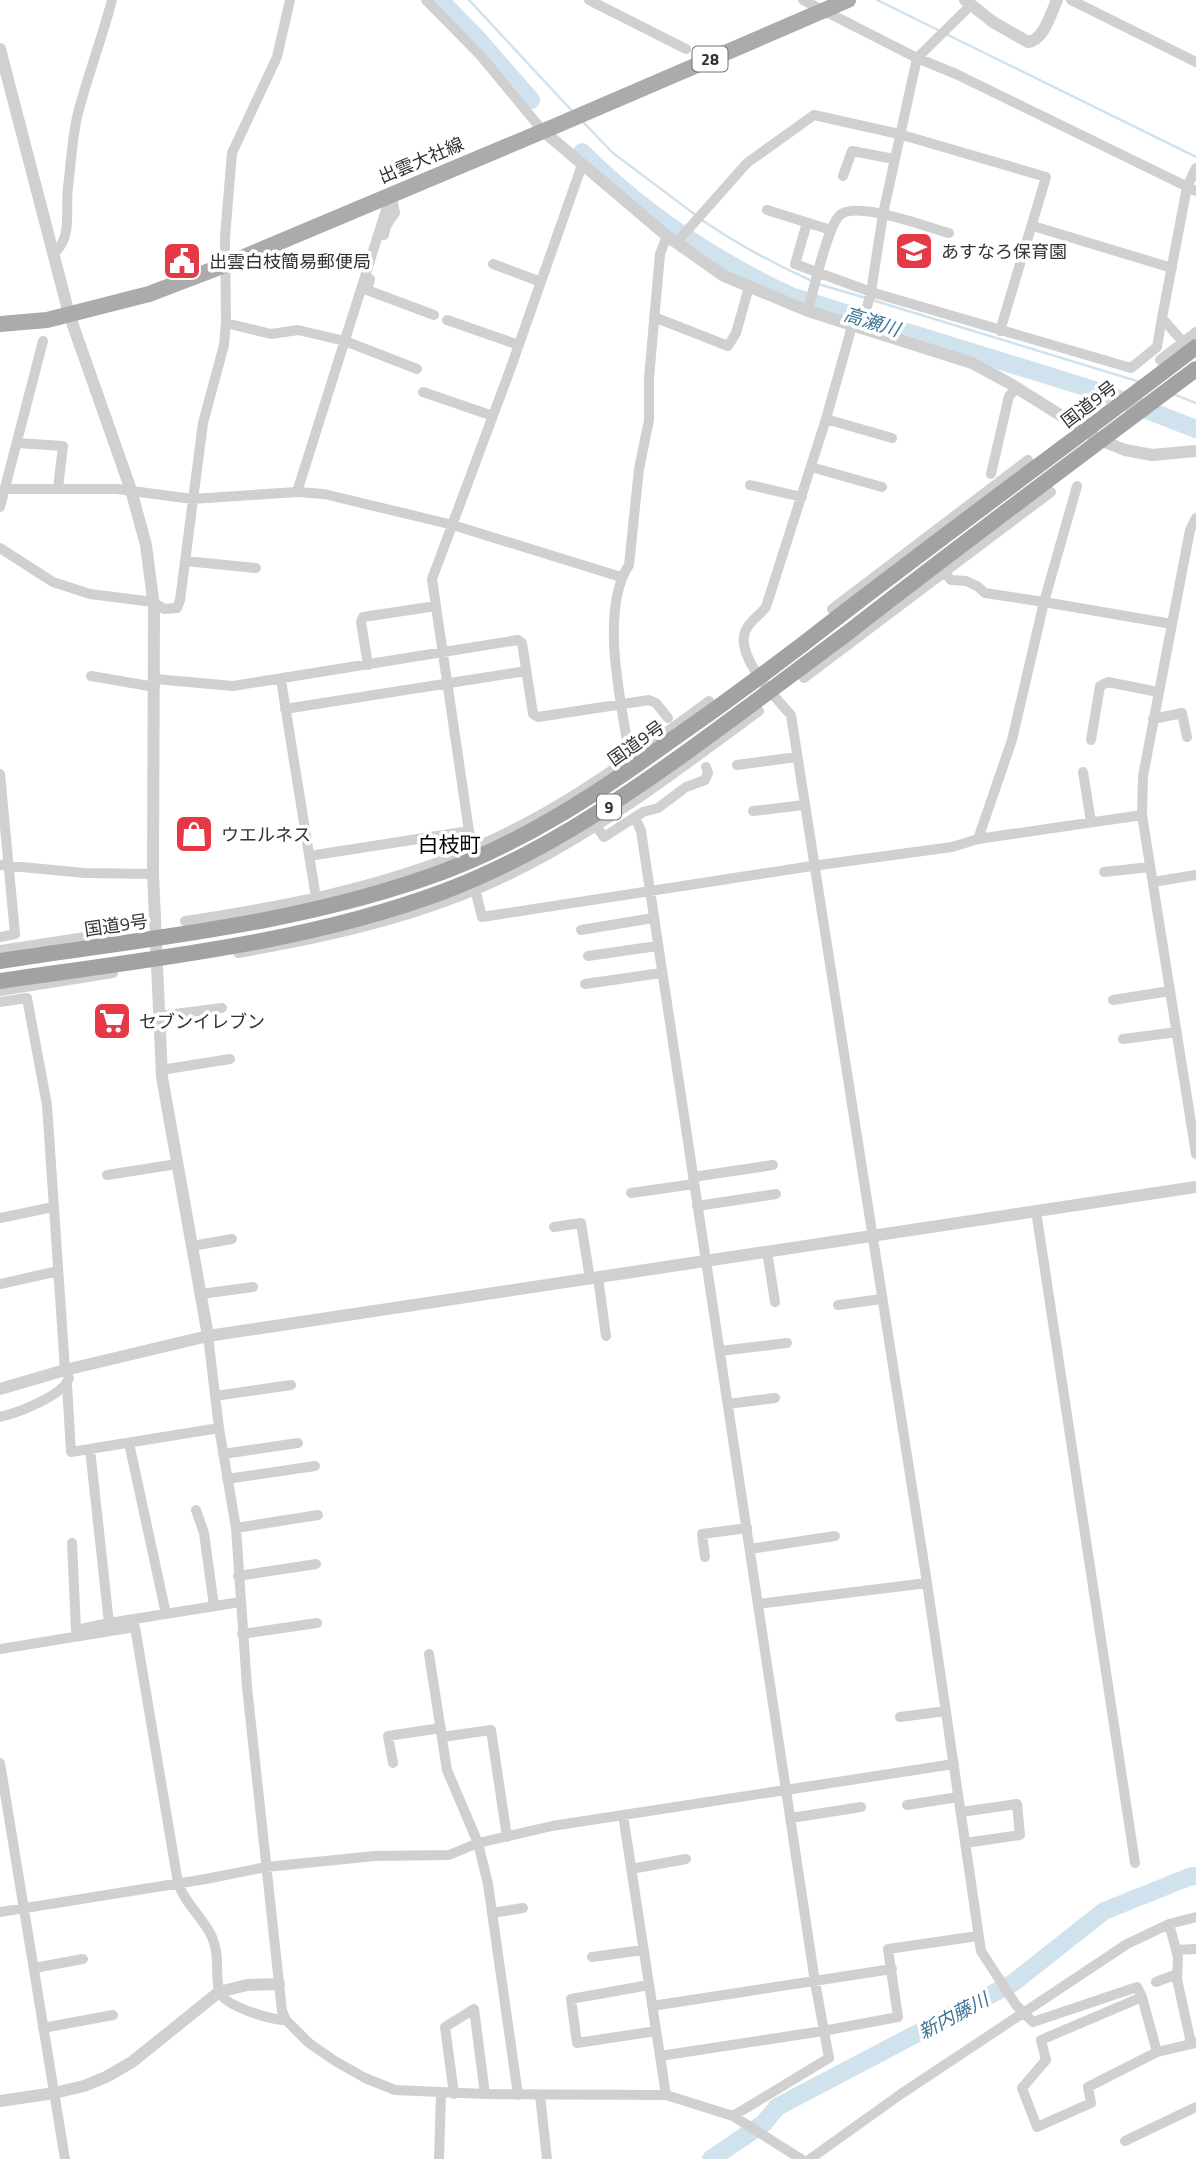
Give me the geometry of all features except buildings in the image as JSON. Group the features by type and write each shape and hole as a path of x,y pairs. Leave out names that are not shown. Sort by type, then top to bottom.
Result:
{"highway":[{"name":"国道9号","path":"0,981 89,972 156,958 274,942 382,912 446,890 503,866 559,837 617,803 737,721 766,685 836,612 1085,431 1166,365 1186,345"},
{"name":"国道9号","path":"0,961 155,940 311,910 446,870 500,847 575,806 676,738 766,685 869,615 1196,369"}],"main road":[{"name":"出雲大社線","path":"0,324 47,320 149,294 225,265 836,5"}],"street":[{"path":"54,253 61,247 67,227 68,187 77,117 112,0"},
{"path":"0,548 53,582 90,594 153,603 164,609 177,608 203,423 224,345 227,206 232,153 277,57 290,0"},
{"path":"427,0 481,56 542,130 672,239 724,276 808,312 972,363 1100,440 1125,450 1153,455 1196,451"},
{"path":"589,0 687,49"},
{"path":"803,0 836,5 916,58 956,74 1191,189"},
{"path":"1057,0 1039,37 1028,42 993,22 968,2 916,58 883,214 871,292 826,419 766,607 751,622 743,642 745,653 790,715 927,1583 981,1951 1016,2005 1033,2022 1137,1987 1157,2052"},
{"path":"1071,0 1196,62"},
{"path":"0,49 69,314 131,490 146,545 153,603 153,874 161,1070 208,1336 219,1428 236,1528 243,1634 282,2011 286,2020 309,2043 365,2078 395,2090 454,2094 666,2095 736,2118 797,2156"},
{"path":"633,756 628,747 614,659 616,607 621,577 628,565 639,469 649,420 649,378 660,254 672,239 747,163 814,115 899,134 1046,177 1000,331"},
{"path":"843,176 852,151 894,159"},
{"path":"474,847 468,831 432,579 582,165"},
{"path":"807,223 795,264 871,292 1131,368 1157,347 1172,268 1196,168"},
{"path":"391,194 395,214 386,226 367,290 434,315"},
{"path":"297,492 391,194"},
{"path":"767,210 831,230"},
{"path":"808,312 831,230 840,215 853,210 883,214 949,233"},
{"path":"1033,226 1172,268"},
{"path":"493,264 541,282"},
{"path":"654,317 728,346 736,333 749,288"},
{"path":"1162,318 1186,345 1196,332"},
{"path":"447,320 519,345"},
{"path":"226,323 271,334 298,330 345,341 417,369"},
{"path":"0,507 43,341"},
{"path":"990,474 1009,396 1017,388"},
{"path":"423,392 493,416"},
{"path":"826,419 892,438"},
{"path":"17,443 63,446 58,488"},
{"path":"836,612 847,598 1028,460"},
{"path":"811,467 882,487"},
{"path":"750,485 802,497"},
{"path":"978,839 1012,740 1044,602 1077,486"},
{"path":"4,489 131,490 192,499 297,492 324,494 453,526 621,577"},
{"path":"804,678 1051,492"},
{"path":"967,506 988,504"},
{"path":"994,534 1003,514"},
{"path":"1196,518 1190,530 1153,719 1143,776 1142,815 1196,1154"},
{"path":"185,561 256,568"},
{"path":"944,572 951,580 966,581 985,593 1172,624"},
{"path":"368,665 361,622 363,617 436,606"},
{"path":"869,615 888,614"},
{"path":"91,676 155,683 233,686 518,640 522,643 533,714 538,717 649,699 656,702 668,718"},
{"path":"285,709 526,671"},
{"path":"281,680 316,898"},
{"path":"1091,740 1100,687 1108,682 1158,692"},
{"path":"185,922 316,898 395,877 474,847 517,827 583,790 709,701"},
{"path":"199,960 274,942 314,940 379,923 445,902 510,874 640,798 737,721 759,711"},
{"path":"1153,719 1182,713 1187,737"},
{"path":"658,738 676,738"},
{"path":"737,765 797,757"},
{"path":"596,826 604,837 643,811 658,808 685,787 705,780 708,774 706,767"},
{"path":"1083,772 1091,822"},
{"path":"0,774 4,865 15,934 0,937"},
{"path":"575,806 583,790"},
{"path":"753,811 804,805"},
{"path":"475,889 482,917 813,866 952,848 978,839 1142,815"},
{"path":"635,817 641,831 814,1982 829,2058 736,2118"},
{"path":"309,856 468,831"},
{"path":"4,865 85,873 153,874"},
{"path":"1104,872 1150,867"},
{"path":"406,883 420,868"},
{"path":"1153,882 1196,875"},
{"path":"219,927 233,914"},
{"path":"581,930 653,918"},
{"path":"0,950 117,932"},
{"path":"25,946 42,954"},
{"path":"588,956 657,946"},
{"path":"0,991 89,972 124,971"},
{"path":"585,984 661,973"},
{"path":"1113,1000 1170,991"},
{"path":"0,1003 27,998 47,1105 65,1370 69,1378 67,1384 71,1452 219,1428"},
{"path":"159,1016 222,1008"},
{"path":"1123,1039 1177,1031"},
{"path":"161,1070 230,1059"},
{"path":"107,1175 177,1164"},
{"path":"632,1193 773,1165"},
{"path":"0,1389 65,1370 208,1336 1196,1188"},
{"path":"697,1206 776,1194"},
{"path":"0,1218 53,1207"},
{"path":"1036,1212 1135,1863"},
{"path":"554,1227 581,1223 606,1336"},
{"path":"192,1246 232,1240"},
{"path":"766,1251 775,1302"},
{"path":"0,1284 58,1271"},
{"path":"201,1294 253,1287"},
{"path":"838,1305 881,1299"},
{"path":"720,1351 787,1343"},
{"path":"0,1418 17,1413 67,1384"},
{"path":"215,1396 291,1385"},
{"path":"728,1404 775,1398"},
{"path":"129,1443 166,1614"},
{"path":"223,1454 298,1443"},
{"path":"90,1450 109,1623"},
{"path":"227,1479 315,1466"},
{"path":"196,1510 204,1533 214,1606"},
{"path":"236,1528 318,1516"},
{"path":"705,1557 702,1534 747,1528"},
{"path":"750,1549 835,1536"},
{"path":"72,1543 76,1630 79,1633"},
{"path":"238,1576 316,1564"},
{"path":"758,1604 927,1583"},
{"path":"79,1633 109,1623 240,1602"},
{"path":"243,1634 317,1623"},
{"path":"0,1649 79,1633 135,1627 178,1883 183,1896 213,1939 218,1955 219,1992 226,2001 275,2020 286,2020"},
{"path":"429,1654 447,1770 478,1843 492,1913 518,2095"},
{"path":"900,1717 946,1711"},
{"path":"393,1763 388,1736 491,1730 507,1837"},
{"path":"0,1763 65,2159"},
{"path":"0,1912 266,1867 375,1856 449,1855 478,1843 551,1826 954,1765"},
{"path":"907,1805 958,1797"},
{"path":"961,1812 1017,1804 1020,1835 965,1843"},
{"path":"791,1818 861,1807"},
{"path":"623,1815 666,2095"},
{"path":"631,1869 686,1859"},
{"path":"492,1913 523,1908"},
{"path":"810,2159 901,2094 1127,1944 1169,1924 1196,1917"},
{"path":"1142,1997 1041,2040 1046,2060 1022,2088 1037,2127 1091,2103 1088,2087 1157,2052 1194,2043 1177,1974 1176,1950 1169,1924"},
{"path":"660,2056 898,2017 888,1949 978,1936"},
{"path":"592,1957 643,1950"},
{"path":"1176,1950 1196,1950"},
{"path":"34,1968 83,1959"},
{"path":"652,2006 892,1969"},
{"path":"1156,1982 1177,1974"},
{"path":"0,2101 84,2086 132,2062 219,1992 247,1985 279,1984"},
{"path":"649,1985 571,1999 577,2043 656,2031"},
{"path":"454,2094 445,2027 474,2009 485,2094"},
{"path":"43,2028 113,2015"},
{"path":"439,2159 440,2093"},
{"path":"540,2095 547,2159"},
{"path":"1125,2141 1196,2107"}],"waterway":[{"name":"高瀬川","path":"440,0 531,100"},
{"path":"469,0 574,113"},
{"path":"877,0 940,31"},
{"path":"946,34 1196,157"},
{"path":"581,120 613,153 697,216"},
{"name":"高瀬川","path":"582,152 629,195 680,233 734,267 791,296 1101,392 1196,429"},
{"path":"702,220 756,253 812,281"},
{"path":"818,284 866,298"},
{"path":"872,300 1140,382"},
{"path":"1173,394 1196,403"},
{"name":"新内藤川","path":"711,2159 764,2123 777,2107 1013,1983 1104,1911 1196,1876"}],"place":[{"name":"あすなろ保育園","path":"914,251"},
{"name":"出雲白枝簡易郵便局","path":"182,261"},
{"name":"ウエルネス","path":"194,834"},
{"name":"セブンイレブン","path":"112,1021"}],"district":[{"name":"白枝町","path":"449,844"}]}
